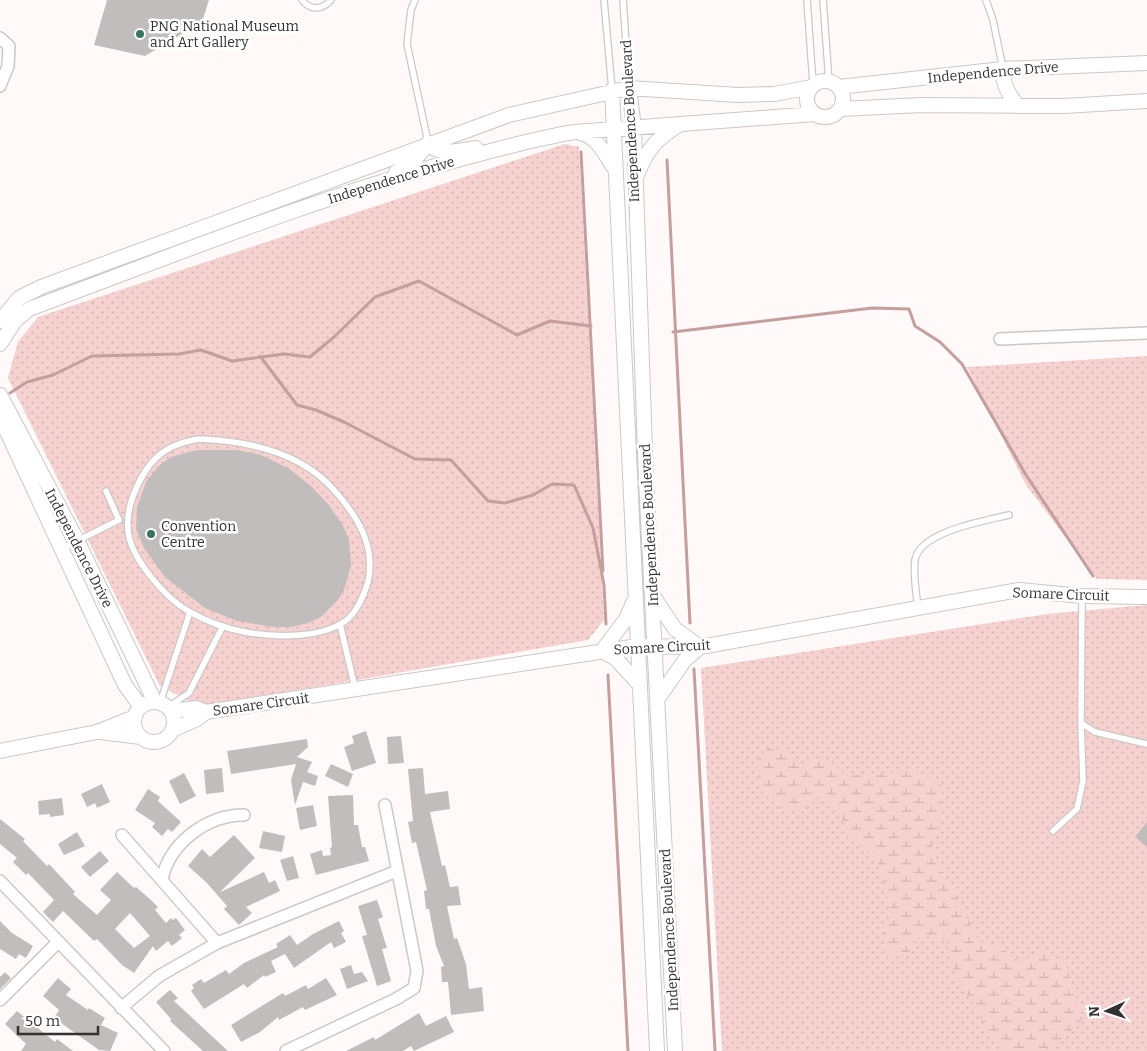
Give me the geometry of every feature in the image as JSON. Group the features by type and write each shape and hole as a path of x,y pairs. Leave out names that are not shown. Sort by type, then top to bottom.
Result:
{"street":[{"path":"0,38 9,46 8,66 0,86"},
{"name":"Independence Drive","path":"0,321 19,298 41,287 508,115 612,90 629,88 738,95 774,94 813,85 1003,69 1147,63"},
{"path":"1003,69 1002,78 1009,94 1018,106"},
{"path":"834,84 843,98 840,109"},
{"path":"813,85 807,100 815,114"},
{"name":"Independence Boulevard","path":"629,88 634,128 634,182 652,596 676,1051"},
{"name":"Independence Boulevard","path":"612,90 614,169 657,1051"},
{"name":"Independence Drive","path":"0,344 15,320 29,308 307,206 378,183 540,138 575,132 815,114 829,117 840,109 922,105 1018,106 1147,101"},
{"path":"634,182 644,158 658,138 680,124"},
{"path":"575,132 588,135 598,144 614,169"},
{"path":"378,183 386,176 408,166 419,156 428,143 432,149 440,151 508,147"},
{"path":"1000,339 1147,333"},
{"name":"Independence Drive","path":"0,395 163,706"},
{"name":"Independence Drive","path":"0,417 61,549 99,624 138,712"},
{"name":"Somare Circuit","path":"172,730 197,719 206,712 638,646 700,647 1019,590 1082,596 1147,597"},
{"path":"652,596 675,630 700,647 685,660 658,697"},
{"path":"636,598 626,619 602,651 615,658 640,685"},
{"path":"0,751 97,732 138,712 163,706 174,720 172,730 166,738 156,742 141,737 97,732"},
{"name":"Somare Circuit","path":"163,706 196,708 206,712"},
{"path":"138,712 135,728 141,737"},
{"path":"286,1051 396,999 414,988 417,971 386,805"},
{"path":"162,880 170,856 192,832 218,819 231,815 244,816"},
{"path":"122,834 217,943"},
{"path":"121,1008 158,976 217,943 397,871"},
{"path":"0,881 57,943 164,1051"},
{"path":"0,1000 57,943"}],"lane":[{"path":"302,0 315,8 326,5 331,0"},
{"path":"415,0 411,10 407,44 428,143"},
{"name":"Independence Boulevard","path":"604,0 612,90"},
{"name":"Independence Boulevard","path":"623,0 629,88"},
{"path":"807,0 813,85"},
{"path":"823,0 834,84"},
{"path":"986,0 994,20 1003,69"},
{"path":"200,439 235,441 261,448 303,464 330,486 349,507 362,529 368,546 369,574 365,592 358,609 340,624 310,634 282,636 249,633 223,626 190,612 175,601 144,566 133,549 128,530 129,507 137,485 155,457 177,444 200,439"},
{"path":"106,491 119,520"},
{"path":"918,607 915,559 924,545 929,540 952,530 1009,515"},
{"path":"61,549 119,520 128,520"},
{"path":"1052,831 1077,809 1083,781 1081,723 1082,596"},
{"path":"163,706 190,612"},
{"path":"340,624 355,690"},
{"path":"163,706 189,692 223,626"},
{"path":"1081,723 1095,732 1147,744"}],"green space":[{"path":"565,144 579,147 604,620 588,640 200,707 160,686 8,378 18,342 38,317"},
{"path":"1147,356 1147,580 1097,579 1026,485 967,367"},
{"path":"1147,605 1147,1051 722,1051 701,668 1047,614"},
{"path":"770,747 788,752 801,765 825,756 846,776 916,771 942,785 943,808 931,849 979,941 1005,950 1020,962 1043,951 1066,963 1082,1019 1064,1038 1048,1047 1004,1051 993,1042 972,1001 957,982 946,940 921,936 906,957 886,955 882,931 893,916 875,854 862,849 838,814 821,794 805,810 783,810 760,790 756,759"}],"building":[{"name":"PNG National Museum and Art Gallery","path":"107,0 209,0 202,22 145,56 94,45"},
{"path":"197,450 237,450 261,455 288,468 311,486 328,504 342,524 349,539 351,565 344,590 338,600 321,617 308,623 291,627 274,627 237,621 205,608 165,577 144,548 136,529 137,507 146,482 159,466 171,457"},
{"path":"366,731 376,763 352,771 344,747 354,743 352,736"},
{"path":"401,736 404,763 388,764 387,737"},
{"path":"307,739 308,747 297,757 312,762 307,772 318,776 315,786 303,782 295,805 291,780 296,764 231,774 227,751"},
{"path":"331,764 353,774 348,787 325,776"},
{"path":"222,768 224,792 206,794 204,770"},
{"path":"423,768 425,794 448,791 450,809 430,812 442,866 445,865 450,887 458,886 461,905 447,906 454,939 457,938 466,964 469,989 482,987 484,1011 451,1015 448,982 442,982 441,967 444,966 436,946 429,909 426,909 424,891 427,890 416,842 412,843 408,822 413,821 408,769"},
{"path":"184,773 196,796 180,804 169,781"},
{"path":"102,784 110,802 97,808 95,803 87,807 81,794"},
{"path":"148,789 160,797 158,801 181,822 172,832 168,829 162,836 152,827 155,823 135,810"},
{"path":"353,795 354,825 358,825 362,847 365,847 369,861 316,875 310,854 322,850 323,856 331,855 328,796"},
{"path":"62,798 64,815 50,817 50,814 39,815 38,801"},
{"path":"313,805 317,826 300,830 296,808"},
{"path":"0,819 25,839 23,841 47,866 49,864 75,892 73,894 97,915 111,900 100,890 117,872 158,907 155,910 166,923 171,918 173,920 176,918 185,930 179,935 182,938 172,946 168,941 156,951 153,946 134,973 122,965 97,939 94,941 63,911 53,922 43,912 54,900 28,873 26,875 13,862 17,858 0,844","holes":["130,913 150,936 134,948 115,929"]},
{"path":"1147,822 1147,847 1135,837"},
{"path":"263,831 285,836 282,852 259,848"},
{"path":"77,832 85,846 64,855 58,844"},
{"path":"234,835 255,858 220,892 264,872 269,883 275,880 280,891 246,907 252,913 239,925 224,909 227,906 207,883 188,866 202,849 210,857"},
{"path":"100,851 109,861 90,877 81,867"},
{"path":"293,856 299,878 287,881 280,860"},
{"path":"377,900 383,917 378,919 387,948 382,949 391,981 377,986 362,936 367,935 358,906"},
{"path":"0,921 12,933 33,946 26,958 19,954 16,959 0,949"},
{"path":"339,921 344,931 341,933 346,942 334,948 331,942 294,968 285,954 271,961 276,972 265,977 264,975 247,988 244,984 204,1009 191,991 194,988 192,985 201,979 204,983 226,970 229,974 244,963 278,947 276,944 290,935 297,945 313,934"},
{"path":"351,965 354,974 362,972 368,981 347,989 340,969"},
{"path":"5,972 11,978 0,989 0,977"},
{"path":"58,978 71,989 66,995 88,1010 89,1008 105,1018 101,1025 118,1033 110,1051 99,1050 54,1018 59,1010 43,996"},
{"path":"326,978 337,995 305,1010 303,1007 279,1020 278,1017 260,1032 241,1042 231,1025 283,993 285,996 306,985 308,989"},
{"path":"170,990 178,998 174,1001 228,1051 203,1051 170,1021 171,1019 156,1002"},
{"path":"17,1011 55,1042 57,1039 73,1051 21,1051 26,1044 5,1024"},
{"path":"419,1013 426,1026 446,1016 454,1032 414,1051 411,1046 403,1051 346,1051 374,1037 375,1040"}],"waterway":[{"path":"581,152 603,571"},
{"path":"667,160 690,623"},
{"path":"10,393 27,382 53,375 92,356 179,354 201,350 232,361 284,354 310,357 334,337 375,297 419,281 517,335 550,321 591,326"},
{"path":"673,332 872,308 909,309 915,326 940,342 962,364 1026,475 1093,576"},
{"path":"260,356 297,405 316,410 344,422 415,459 451,460 488,501 505,503 533,495 552,484 574,485 593,528 604,585"},
{"path":"604,585 606,624"},
{"path":"694,669 715,1051"},
{"path":"608,675 628,1051"}],"place":[{"name":"PNG National Museum and Art Gallery","path":"140,34"},
{"name":"Convention Centre","path":"151,534"}]}
